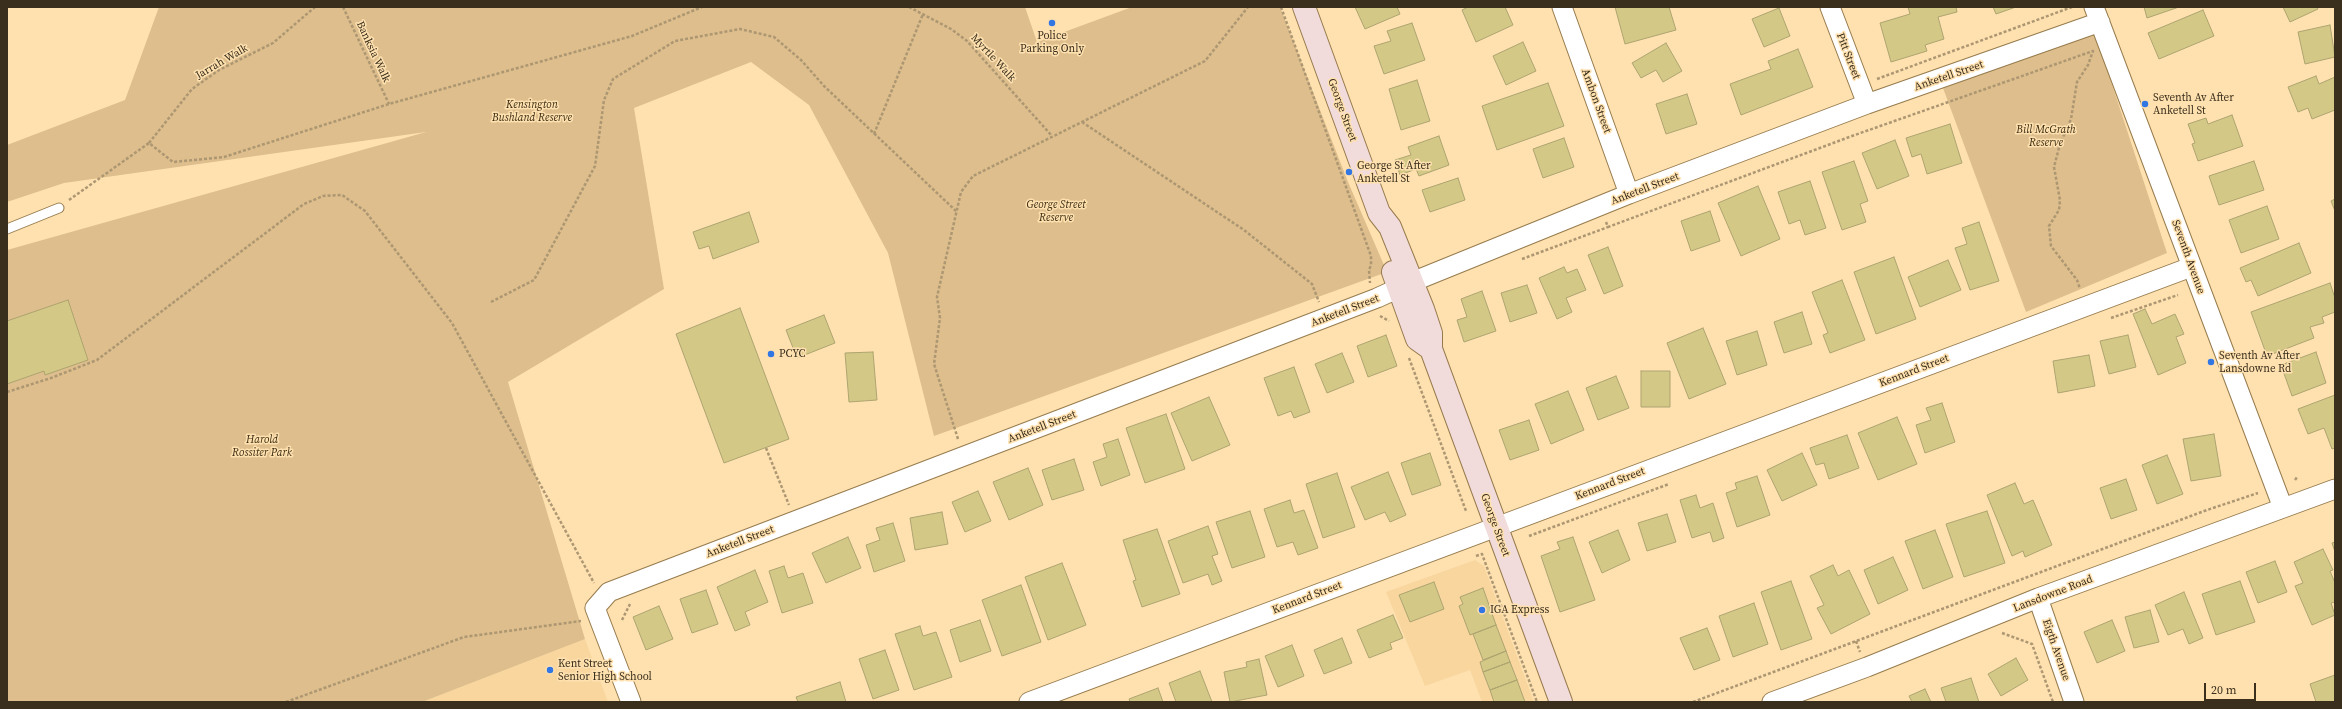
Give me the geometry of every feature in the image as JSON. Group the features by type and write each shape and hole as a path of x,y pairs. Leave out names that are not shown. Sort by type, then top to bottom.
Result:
{"main road":[{"name":"George Street","path":"1303,7 1380,213 1377,230 1406,285 1416,339 1431,349 1561,702"}],"street":[{"name":"Ambon Street","path":"1562,7 1629,194"},
{"name":"Pitt Street","path":"1830,7 1867,104"},
{"name":"Anketell Street","path":"599,608 609,592 1325,319 1629,194 1867,104 2097,14"},
{"name":"Seventh Avenue","path":"2097,14 2283,508"},
{"name":"Kennard Street","path":"1029,702 2192,266"},
{"name":"Lansdowne Road","path":"1772,702 1867,667 2038,598 2335,489"},
{"name":"Eigth Avenue","path":"2038,598 2074,702"},
{"path":"599,608 631,702"}],"lane":[{"path":"7,229 59,208"}],"path":[{"name":"Jarrah Walk","path":"59,208 149,143 192,89 220,70 273,43 315,7"},
{"name":"Banksia Walk","path":"344,7 389,104"},
{"path":"149,143 173,162 224,157 389,104 632,36 702,7"},
{"name":"Myrtle Walk","path":"909,7 951,29 967,41 1052,136"},
{"path":"964,456 934,364 940,318 937,297 956,211 962,192 973,176 1205,61 1248,7"},
{"path":"1281,7 1369,248 1371,265"},
{"path":"1860,86 2072,7"},
{"path":"874,134 923,14"},
{"path":"491,302 534,280 594,166 604,100 614,79 675,41 740,29 774,37 801,60 824,86 956,211"},
{"path":"1601,206 1608,227 1852,136 2093,51 2088,65 2077,82 2071,119 2060,144 2054,167 2060,200 2059,210 2049,226 2051,246 2077,280 2087,306"},
{"path":"1082,121 1244,230 1312,284 1325,319"},
{"path":"7,392 51,378 96,360 304,204 323,196 342,195 365,211 452,323 599,608 464,637 286,702"},
{"path":"2108,319 2178,295"},
{"path":"1373,313 1393,323"},
{"path":"1408,355 1466,511"},
{"path":"766,448 795,521"},
{"path":"2296,480 2298,476"},
{"path":"1529,536 1670,483"},
{"path":"1693,702 2222,505 2259,493"},
{"path":"1482,554 1537,702"},
{"path":"622,620 632,599"},
{"path":"1997,635 2004,632 2032,644 2053,702"},
{"path":"1856,641 1867,667"}],"shaded area":[{"path":"1475,560 1484,566 1534,702 1482,702 1470,670 1425,686 1386,592"},
{"name":"Kent Street Senior High School","path":"585,639 608,702 422,702"}],"green space":[{"path":"159,7 1025,7 1037,42 1132,7 1280,7 1348,182 1387,272 934,436 888,253 809,105 751,62 634,108 664,289 508,382 585,639 422,702 7,702 7,250 426,132 64,183 7,202 7,145 125,100"},
{"name":"Bill McGrath Reserve","path":"2095,32 2167,253 2026,312 1943,88"}],"building":[{"path":"1355,7 1397,7 1400,14 1365,29"},
{"path":"1468,7 1505,7 1513,25 1476,42 1462,10"},
{"path":"1615,7 1669,7 1676,30 1625,44"},
{"path":"1908,7 1956,7 1957,12 1938,17 1944,39 1925,45 1927,51 1891,62 1880,23 1910,14"},
{"path":"1993,7 2016,7 1996,14"},
{"path":"2144,7 2179,7 2147,18"},
{"path":"2283,7 2317,7 2318,9 2290,22"},
{"path":"1779,8 1790,36 1764,47 1752,19"},
{"path":"2203,10 2214,36 2159,59 2148,33"},
{"path":"1412,23 1425,60 1384,74 1374,46 1391,41 1387,31"},
{"path":"2330,25 2335,57 2305,64 2298,32"},
{"path":"1523,42 1536,71 1506,85 1493,56"},
{"path":"1666,43 1682,71 1663,82 1656,70 1641,78 1632,63"},
{"path":"1798,49 1813,87 1741,115 1730,84 1771,69 1768,61"},
{"path":"2316,76 2319,84 2335,77 2335,110 2312,119 2308,108 2298,112 2288,87"},
{"path":"1417,80 1430,121 1401,130 1389,89"},
{"path":"1548,83 1564,126 1497,150 1482,106"},
{"path":"1687,94 1697,124 1666,134 1656,104"},
{"path":"2232,115 2243,146 2198,161 2192,144 2195,143 2188,124 2206,118 2208,124"},
{"path":"1950,124 1962,163 1927,174 1921,154 1912,157 1906,138"},
{"path":"1439,136 1449,165 1419,176 1416,169 1400,175 1395,160 1411,155 1408,147"},
{"path":"1564,138 1574,167 1543,178 1533,149"},
{"path":"1895,140 1909,176 1877,189 1862,153"},
{"path":"1854,161 1868,201 1860,204 1866,222 1842,230 1822,172"},
{"path":"2254,161 2264,190 2219,205 2209,176"},
{"path":"1458,178 1465,200 1430,212 1422,190"},
{"path":"1810,181 1826,228 1805,235 1800,220 1789,224 1778,192"},
{"path":"1758,186 1780,239 1741,256 1718,203"},
{"path":"2335,199 2335,211 2331,201"},
{"path":"2267,206 2279,239 2241,253 2229,220"},
{"path":"1710,211 1720,241 1691,251 1681,221"},
{"path":"749,212 759,242 713,259 709,246 699,249 693,232"},
{"path":"1979,222 1999,281 1970,290 1955,248 1967,244 1962,228"},
{"path":"2299,243 2311,273 2258,296 2251,280 2246,282 2240,268"},
{"path":"1608,247 1623,286 1604,294 1588,255"},
{"path":"1894,257 1916,319 1876,334 1854,272"},
{"path":"1948,260 1961,290 1920,307 1908,277"},
{"path":"1564,267 1567,273 1577,269 1586,290 1566,298 1572,312 1557,319 1539,278"},
{"path":"1842,280 1865,340 1830,353 1823,335 1828,333 1812,292"},
{"path":"2330,283 2335,298 2335,312 2322,317 2324,323 2310,327 2314,338 2267,356 2251,312"},
{"path":"1527,285 1537,313 1510,322 1501,293"},
{"path":"1482,291 1496,331 1464,342 1457,320 1467,317 1461,299"},
{"path":"68,300 88,360 45,375 44,371 7,384 7,321"},
{"path":"740,308 789,439 724,463 676,334"},
{"path":"2145,309 2152,324 2175,314 2184,334 2176,337 2186,363 2158,375 2133,314"},
{"path":"1802,312 1812,344 1784,353 1774,322"},
{"path":"824,315 835,343 797,358 786,330"},
{"path":"1703,328 1726,384 1689,399 1667,343"},
{"path":"1757,331 1767,365 1737,375 1726,341"},
{"path":"1386,335 1397,366 1368,377 1357,346"},
{"path":"2128,335 2136,367 2109,374 2100,341"},
{"path":"873,352 877,400 849,402 845,353"},
{"path":"2316,352 2326,383 2292,396 2281,365"},
{"path":"1342,353 1354,382 1327,393 1315,364"},
{"path":"2089,355 2095,386 2058,393 2053,361"},
{"path":"1294,367 1310,412 1294,418 1291,411 1278,416 1264,378"},
{"path":"1641,371 1670,371 1670,407 1641,407"},
{"path":"1616,376 1629,408 1598,420 1586,388"},
{"path":"1568,391 1584,430 1551,444 1535,404"},
{"path":"2335,395 2335,448 2332,449 2324,428 2308,434 2298,409"},
{"path":"1209,397 1230,445 1192,461 1171,413"},
{"path":"1942,403 1955,442 1925,453 1916,425 1931,420 1926,408"},
{"path":"1166,414 1185,469 1145,483 1126,428"},
{"path":"1897,417 1917,464 1878,480 1858,433"},
{"path":"1529,420 1539,450 1510,460 1499,430"},
{"path":"2214,434 2221,476 2191,481 2183,439"},
{"path":"1847,435 1859,468 1829,479 1824,463 1816,465 1810,448"},
{"path":"1118,439 1130,475 1101,486 1093,462 1107,457 1103,444"},
{"path":"1430,453 1441,485 1412,495 1401,463"},
{"path":"1802,453 1817,485 1782,501 1767,470"},
{"path":"2167,455 2183,494 2157,504 2142,465"},
{"path":"1074,459 1084,490 1052,500 1042,470"},
{"path":"1028,468 1043,505 1009,520 993,482"},
{"path":"1388,472 1406,515 1390,522 1385,512 1365,520 1351,487"},
{"path":"1337,473 1355,527 1323,538 1306,484"},
{"path":"1757,476 1770,515 1737,527 1726,493 1737,489 1735,483"},
{"path":"2126,479 2137,510 2111,519 2100,488"},
{"path":"2015,483 2024,504 2033,500 2052,545 2025,557 2023,551 2012,556 1987,495"},
{"path":"978,491 991,521 965,532 952,502"},
{"path":"1696,495 1700,508 1713,503 1724,538 1713,542 1710,532 1692,538 1680,500"},
{"path":"1290,500 1294,513 1304,510 1318,548 1298,555 1293,542 1277,547 1264,509"},
{"path":"1250,511 1265,557 1232,568 1216,522"},
{"path":"1987,511 2005,563 1964,577 1946,524"},
{"path":"942,512 948,544 915,550 910,518"},
{"path":"1667,514 1676,542 1647,551 1638,523"},
{"path":"893,523 905,561 874,572 866,545 880,540 876,528"},
{"path":"1208,526 1218,554 1212,556 1222,581 1212,585 1208,574 1183,583 1168,541"},
{"path":"1157,529 1180,594 1142,607 1133,581 1136,580 1123,540"},
{"path":"1618,530 1630,560 1602,573 1589,542"},
{"path":"1935,530 1953,577 1923,589 1905,541"},
{"path":"848,537 861,568 826,583 812,553"},
{"path":"1573,537 1595,600 1560,612 1541,556 1560,549 1557,542"},
{"path":"2335,542 2335,552 2332,543"},
{"path":"2323,549 2333,570 2330,571 2335,583 2335,602 2331,603 2335,615 2312,625 2295,586 2303,583 2294,562"},
{"path":"1893,557 1908,590 1878,604 1864,570"},
{"path":"2275,561 2287,592 2258,603 2246,572"},
{"path":"1062,563 1086,625 1048,640 1025,577"},
{"path":"1833,565 1838,576 1849,570 1870,614 1831,634 1817,608 1824,605 1810,576"},
{"path":"784,566 788,578 803,573 813,603 782,613 769,571"},
{"path":"755,570 768,602 745,612 750,625 735,631 717,587"},
{"path":"1791,581 1812,639 1781,650 1761,592"},
{"path":"2240,581 2255,622 2216,635 2202,594"},
{"path":"1434,582 1444,609 1410,622 1399,595"},
{"path":"1021,585 1041,642 1002,656 982,600"},
{"path":"1483,588 1496,625 1470,635 1459,606 1463,604 1460,597"},
{"path":"706,590 718,624 692,633 680,599"},
{"path":"2184,592 2203,638 2189,644 2183,629 2168,635 2155,605"},
{"path":"1754,603 1768,644 1733,657 1719,616"},
{"path":"659,606 673,639 646,650 633,617"},
{"path":"2150,610 2159,642 2134,648 2125,617"},
{"path":"1393,615 1403,638 1390,643 1392,649 1369,658 1357,630"},
{"path":"980,620 991,651 960,662 950,630"},
{"path":"2112,620 2125,651 2097,663 2084,632"},
{"path":"1496,625 1506,651 1483,660 1473,634"},
{"path":"920,626 923,636 936,632 952,677 914,690 895,634"},
{"path":"1707,628 1720,660 1694,670 1680,638"},
{"path":"1342,638 1352,663 1324,674 1314,650"},
{"path":"1292,645 1304,676 1278,687 1265,656"},
{"path":"885,650 899,690 873,699 859,659"},
{"path":"1506,651 1510,662 1483,672 1480,662"},
{"path":"2016,658 2028,680 2001,696 1988,674"},
{"path":"1259,659 1267,695 1230,702 1224,672 1247,667 1246,662"},
{"path":"1510,662 1517,680 1490,690 1483,672"},
{"path":"1200,671 1212,702 1176,702 1169,683"},
{"path":"2335,675 2335,702 2316,702 2310,684"},
{"path":"1971,678 1979,702 1946,702 1941,688"},
{"path":"1517,680 1525,702 1494,702 1490,690"},
{"path":"840,682 846,702 798,702 796,697"},
{"path":"1158,688 1163,702 1130,702 1129,699"},
{"path":"1925,689 1931,702 1912,702 1909,696"}],"place":[{"name":"Police Parking Only","path":"1052,23"},
{"name":"Seventh Av After Anketell St","path":"2145,104"},
{"name":"George St After Anketell St","path":"1349,172"},
{"name":"PCYC","path":"771,354"},
{"name":"Seventh Av After Lansdowne Rd","path":"2211,362"},
{"name":"IGA Express","path":"1482,610"},
{"name":"Kent Street Senior High School","path":"550,670"}],"park label":[{"name":"Kensington Bushland Reserve","path":"532,111"},
{"name":"George Street Reserve","path":"1056,211"},
{"name":"Harold Rossiter Park","path":"262,446"}]}
